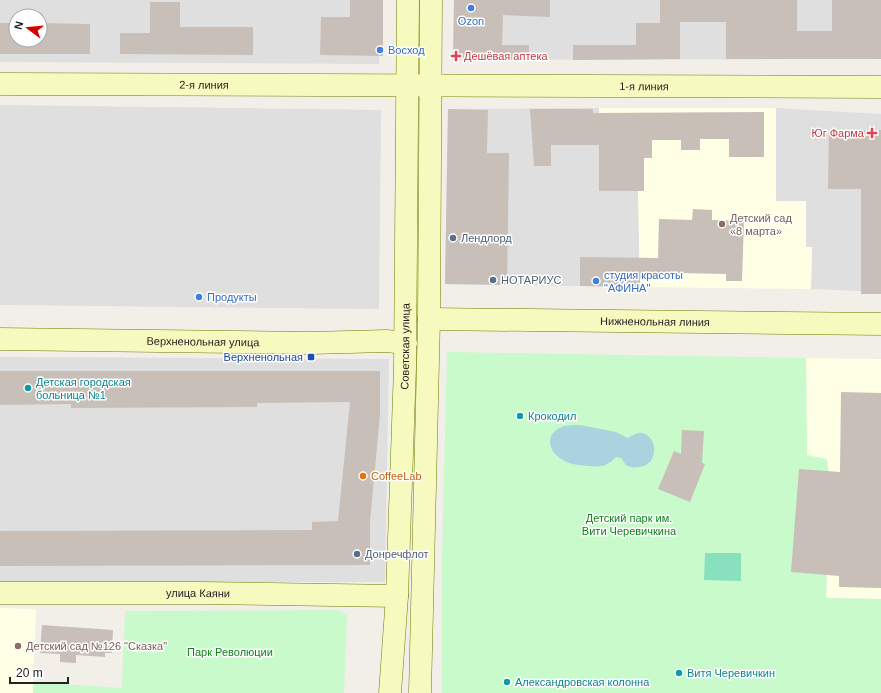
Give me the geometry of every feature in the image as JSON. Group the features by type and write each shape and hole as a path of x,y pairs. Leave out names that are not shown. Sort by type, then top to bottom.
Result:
{"street":[{"name":"Советская улица","path":"390,693 397,596 406,343 408,0"},
{"path":"420,693 429,319 431,0"},
{"name":"2-я линия","path":"0,84 408,86"},
{"name":"1-я линия","path":"408,86 881,87"},
{"path":"406,343 429,319"},
{"name":"Нижненольная линия","path":"429,319 881,324"},
{"name":"Верхненольная улица","path":"0,339 406,343"},
{"name":"улица Каяни","path":"0,593 202,593 397,596"}],"shaded area":[{"path":"0,0 380,0 379,64 0,62"},
{"path":"454,0 881,0 881,59 453,60"},
{"path":"0,105 381,110 379,309 0,305"},
{"path":"599,108 599,191 638,191 640,287 445,284 448,109"},
{"path":"599,108 776,108 776,201 806,201 806,247 812,247 811,289 640,287 638,191 599,191"},
{"path":"776,108 881,114 881,292 811,289 812,248 806,247 806,201 776,201"},
{"path":"0,357 389,359 385,582 0,582"},
{"path":"806,358 881,359 881,599 826,598 830,484 807,455"},
{"name":"Детский сад №126 \"Сказка\"","path":"0,608 36,609 33,693 0,693"}],"green space":[{"name":"Детский парк им. Вити Черевичкина","path":"447,352 806,358 807,455 827,459 830,484 826,598 881,599 881,693 442,693 442,562"},
{"path":"705,553 741,553 741,581 704,580"},
{"name":"Парк Революции","path":"339,610 347,616 344,693 33,693 34,682 122,688 125,611"}],"water":[{"path":"580,425 616,432 628,438 638,433 647,435 654,445 653,457 650,462 645,465 635,467 627,466 621,458 616,457 606,465 600,466 578,465 566,462 554,452 551,447 551,437 553,433 564,426"}],"building":[{"path":"350,0 383,0 383,56 320,55 321,17 350,17"},
{"path":"454,0 550,0 550,17 503,15 502,45 529,45 529,60 453,59"},
{"path":"660,0 797,0 797,31 832,31 832,0 881,0 881,59 726,59 726,22 680,22 680,59 573,60 573,45 636,45 636,23 660,23"},
{"path":"150,2 180,2 180,27 253,27 253,55 120,54 120,33 150,33"},
{"path":"0,23 8,23 8,48 48,48 48,23 90,24 90,54 0,54"},
{"path":"448,109 488,110 487,153 509,153 507,285 445,284"},
{"path":"530,109 593,109 593,113 764,112 764,157 729,157 729,139 700,139 700,150 681,150 681,140 652,140 652,158 644,158 644,191 599,191 599,145 551,145 551,166 534,166"},
{"path":"829,130 881,130 881,294 861,294 861,189 828,189"},
{"path":"693,209 712,210 712,220 744,221 742,281 726,281 726,274 677,273 677,279 640,278 640,287 580,286 580,257 658,258 659,219 692,220"},
{"path":"0,371 380,371 380,415 370,521 370,565 0,566 0,531 312,530 312,522 338,521 350,402 257,403 257,407 71,408 71,404 0,405"},
{"path":"841,392 881,393 881,588 839,587 839,576 791,572 799,469 840,472"},
{"path":"682,430 704,431 702,463 705,464 690,502 658,489 674,451 681,454"},
{"path":"42,625 113,630 112,653 105,653 105,657 76,655 76,663 60,662 60,654 40,653"}],"place":[{"name":"Ozon","path":"471,8"},
{"name":"Восход","path":"380,50"},
{"name":"Дешёвая аптека","path":"456,56"},
{"name":"Юг Фарма","path":"872,133"},
{"name":"Детский сад «8 марта»","path":"722,224"},
{"name":"Лендлорд","path":"453,238"},
{"name":"НОТАРИУС","path":"493,280"},
{"name":"студия красоты \"АФИНА\"","path":"596,281"},
{"name":"Продукты","path":"199,297"},
{"name":"Верхненольная","path":"311,357"},
{"name":"Детская городская больница №1","path":"28,388"},
{"name":"Крокодил","path":"520,416"},
{"name":"CoffeeLab","path":"363,476"},
{"name":"Донречфлот","path":"357,554"},
{"name":"Детский сад №126 \"Сказка\"","path":"18,646"},
{"name":"Витя Черевичкин","path":"679,673"},
{"name":"Александровская колонна","path":"507,682"}]}
